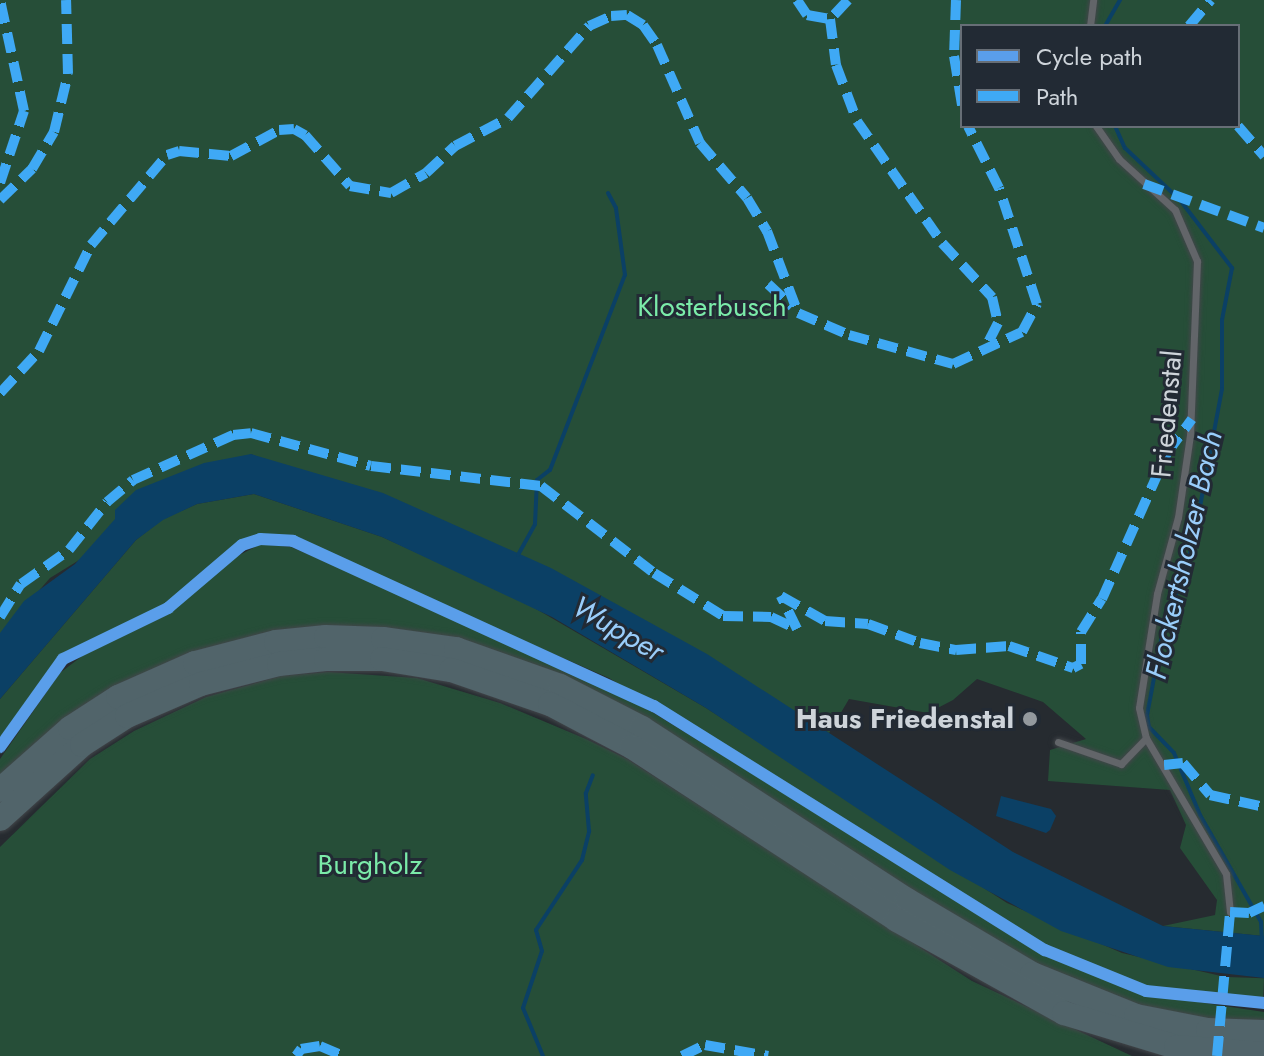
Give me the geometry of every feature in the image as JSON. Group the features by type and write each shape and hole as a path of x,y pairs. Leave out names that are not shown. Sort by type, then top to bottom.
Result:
{"highway":[{"path":"0,790 70,728 118,697 195,663 276,642 326,637 383,639 456,649 560,686 642,728 907,900 1032,974 1136,1016 1208,1030 1264,1032"},
{"path":"0,819 82,745 127,716 201,684 279,664 326,659 440,668 527,695 618,740 965,961 1064,1013 1176,1047 1264,1054"}],"lane":[{"path":"1090,24 1093,0"},
{"name":"Friedenstal","path":"1097,128 1119,159 1175,210 1199,272 1195,385 1184,483 1157,594 1140,695 1146,738 1226,874 1230,912"},
{"path":"1058,742 1121,764 1146,738"}],"green space":[{"name":"Klosterbusch","path":"0,0 1264,0 1264,948 1263,936 1163,926 1215,915 1217,900 1180,848 1186,825 1170,790 1048,781 1050,750 1086,739 1043,702 977,679 953,700 928,713 849,699 829,733 652,625 251,454 50,578 0,635"},
{"path":"254,494 382,537 519,599 706,708 1007,903 1122,953 1221,976 1218,998 1147,988 1046,947 609,678 283,536 260,536 231,547 167,607 62,658 0,743 0,699 136,540 163,519 197,504"},
{"path":"261,544 291,547 608,685 1043,953 1145,994 1264,1012 1264,1025 1207,1023 1139,1007 1037,964 910,891 743,783 326,628 276,630 191,653 0,777 0,759 60,673 86,653 170,613 228,561"},
{"name":"Burgholz","path":"328,672 417,678 500,703 586,739 627,759 972,981 1132,1056 0,1056 0,847 90,759 134,731 206,697 281,676"},
{"path":"1227,977 1264,978 1263,1000 1226,999"}],"water":[{"name":"Wupper","path":"251,454 383,493 551,568 707,654 1013,852 1163,926 1264,936 1264,978 1168,967 1061,931 950,870 706,708 552,617 382,537 254,494 197,504 163,520 136,540 0,699 0,633 24,601 75,564 115,519 115,510 136,490 204,463"},
{"path":"1001,796 1051,809 1056,816 1050,830 1046,833 996,816"}],"waterway":[{"name":"Flockertsholzer Bach","path":"1106,24 1120,0"},
{"name":"Flockertsholzer Bach","path":"1116,128 1125,148 1180,200 1232,268 1222,320 1222,389 1193,544 1162,635 1147,715 1149,727 1174,753 1200,815 1261,922 1262,940"},
{"path":"518,555 535,524 537,480 550,470 625,275 616,208 608,193"},
{"path":"543,1056 523,1008 542,951 536,930 582,860 589,831 586,793 593,775"}],"marked path":[{"path":"0,0 24,111 0,183"},
{"path":"0,200 32,169 54,132 68,74 66,0"},
{"path":"797,0 807,15 830,19"},
{"path":"848,0 830,19 836,65 857,121 942,243 992,297 998,323 987,345"},
{"path":"956,0 954,56 960,93"},
{"path":"1191,24 1211,0"},
{"path":"0,393 39,351 91,245 167,155 179,151 231,156 279,130 294,129 305,135 350,186 391,193 426,173 455,146 508,118 589,26 611,16 627,15 643,25 657,45 700,143 747,198 767,231 798,313 849,335 953,364 1022,332 1037,304 999,188 969,128"},
{"path":"1240,128 1264,156"},
{"path":"1144,184 1264,228"},
{"path":"768,284 792,306"},
{"path":"0,617 21,584 69,550 107,502 133,480 233,435 251,433 371,466 541,486 654,573 723,616 771,617 797,629 781,596 825,621 868,624 920,643 956,650 1009,646 1073,668 1081,664 1081,632 1102,599 1167,453 1192,419"},
{"path":"1164,765 1183,763 1210,795 1264,807"},
{"path":"1217,1056 1230,912 1249,913 1264,906"},
{"path":"682,1056 705,1045 768,1056"},
{"path":"296,1056 301,1049 320,1046 343,1056"}],"cycle path":[{"path":"0,747 63,659 168,608 242,545 260,539 293,541 654,706 1045,950 1146,991 1264,1003"}],"place":[{"name":"Haus Friedenstal","path":"1030,719"}]}
